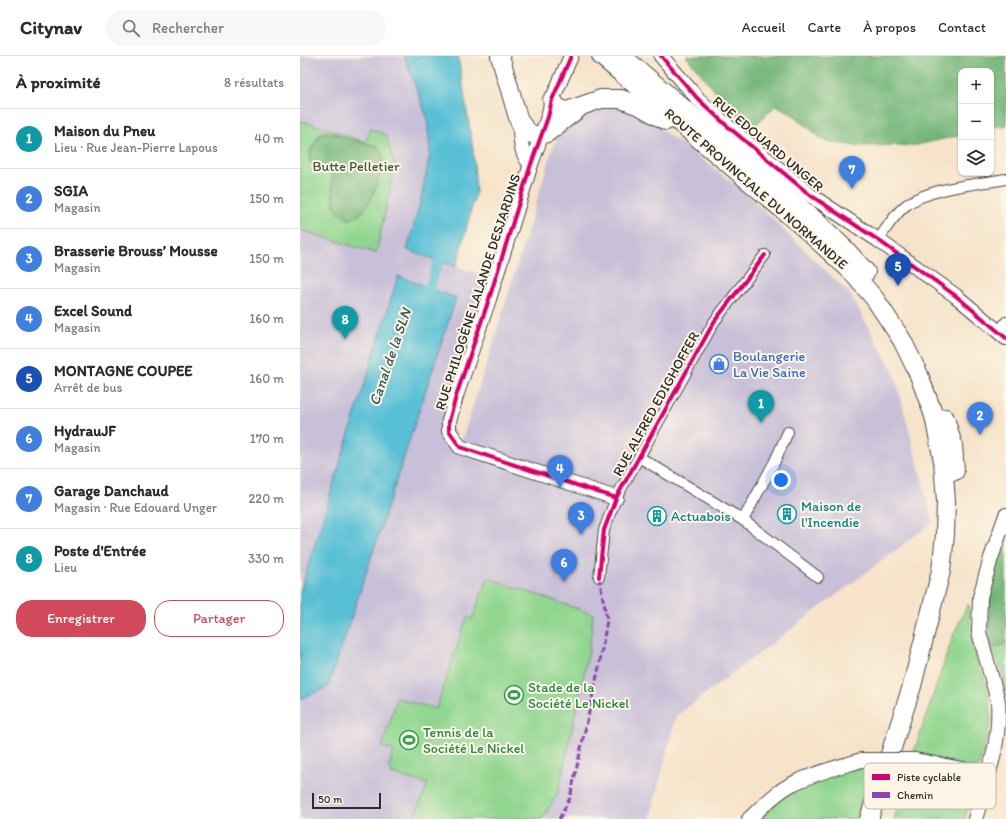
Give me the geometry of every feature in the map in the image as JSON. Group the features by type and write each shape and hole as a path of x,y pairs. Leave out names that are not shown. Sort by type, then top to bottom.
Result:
{"highway":[{"path":"500,56 519,121 525,130 530,134 541,136 554,128 581,106"},
{"name":"ROUTE PROVINCIALE DU NORMANDIE","path":"601,56 803,227 850,270 875,299 902,340 920,375 934,416 943,460 946,502 945,535 941,571 912,686 887,763"},
{"name":"ROUTE PROVINCIALE DU NORMANDIE","path":"622,56 815,220 846,250 875,281 900,316 931,374 951,437 956,504 955,537 951,571 936,628 895,763"},
{"path":"552,100 559,109 568,111 601,98 620,99 640,106 707,146"},
{"name":"ROUTE PROVINCIALE DU NORMANDIE","path":"868,819 871,809"},
{"name":"ROUTE PROVINCIALE DU NORMANDIE","path":"878,819 881,809"}],"street":[{"name":"RUE PHILOGÈNE LALANDE DESJARDINS","path":"571,56 552,100 548,117 531,164 491,294 456,393 449,421 449,431 460,447 544,473 616,498"},
{"name":"RUE EDOUARD UNGER","path":"661,56 698,99 810,196 878,240 1004,330"},
{"path":"519,121 524,157 531,164"},
{"path":"878,240 897,214 908,204 921,197 946,190 1006,179"},
{"name":"RUE ALFRED EDIGHOFFER","path":"599,577 604,530 616,498 714,322 765,255"},
{"path":"742,520 774,463 788,432"},
{"path":"639,458 742,520 818,577"},
{"path":"991,763 998,735 998,701 979,632 980,597 991,558 1006,515"},
{"path":"749,819 763,805 791,785 826,770 862,760 915,760 931,763"},
{"path":"975,819 978,809"}],"shaded area":[{"path":"300,56 404,56 427,117 430,154 421,199 407,250 456,267 496,278 449,421 460,446 554,144 562,126 581,110 628,105 740,188 850,294 894,373 933,522 676,716 650,819 300,819"}],"green space":[{"path":"686,56 1006,56 1006,126 994,127 994,68 958,68 958,136 917,145 856,146 824,141 795,116 776,105 753,128 730,109"},
{"path":"300,120 365,142 371,129 386,135 395,167 376,253 300,230","holes":["333,133 349,139 378,146 375,189 371,199 334,207 332,174"]},
{"name":"Butte Pelletier","path":"327,132 378,146 384,158 380,176 371,199 362,213 350,220 343,217 335,207 332,174 320,169 309,161 311,149 321,133"},
{"path":"1006,537 1006,642 1001,646 991,648 989,634 989,606 997,564"},
{"path":"488,578 593,614 589,650 558,793 542,819 413,819 428,784 392,774 389,765 394,751 382,747 397,698 436,709 467,617 472,619"},
{"path":"968,604 977,663 984,678 989,695 991,721 980,763 950,763 913,755 954,633"},
{"path":"1006,642 1006,696 1002,671 991,648 1001,646"},
{"path":"852,767 864,767 864,795 856,819 757,819 782,797 806,783"},
{"path":"897,809 967,809 965,819 894,819"}],"water":[{"path":"404,56 458,56 473,149 476,192 456,267 407,250 421,199 430,154 427,117"},
{"path":"398,276 456,298 328,687 300,699 300,592"}],"waterway":[{"name":"Canal de la SLN","path":"425,301 442,250"}],"marked path":[{"path":"559,819 570,798 599,667 607,620 599,577"}],"cycle path":[{"path":"571,56 552,100 548,117 531,164 489,299 457,393 449,421 449,431 460,447 616,498"},
{"path":"661,56 698,99 726,125 810,195 878,240 956,296 1006,338"},
{"path":"599,577 604,530 616,498 714,322 765,255"}],"place":[{"name":"Garage Danchaud","path":"852,189"},
{"name":"MONTAGNE COUPEE","path":"898,286"},
{"name":"Poste d'Entrée","path":"345,339"},
{"name":"Boulangerie La Vie Saine","path":"719,364"},
{"name":"Maison du Pneu","path":"761,423"},
{"name":"SGIA","path":"980,435"},
{"name":"Excel Sound","path":"560,488"},
{"name":"Maison de l'Incendie","path":"787,514"},
{"name":"Actuabois","path":"657,516"},
{"name":"Brasserie Brouss’ Mousse","path":"581,535"},
{"name":"HydrauJF","path":"564,582"},
{"name":"Stade de la Société Le Nickel","path":"514,695"},
{"name":"Tennis de la Société Le Nickel","path":"409,740"}]}
